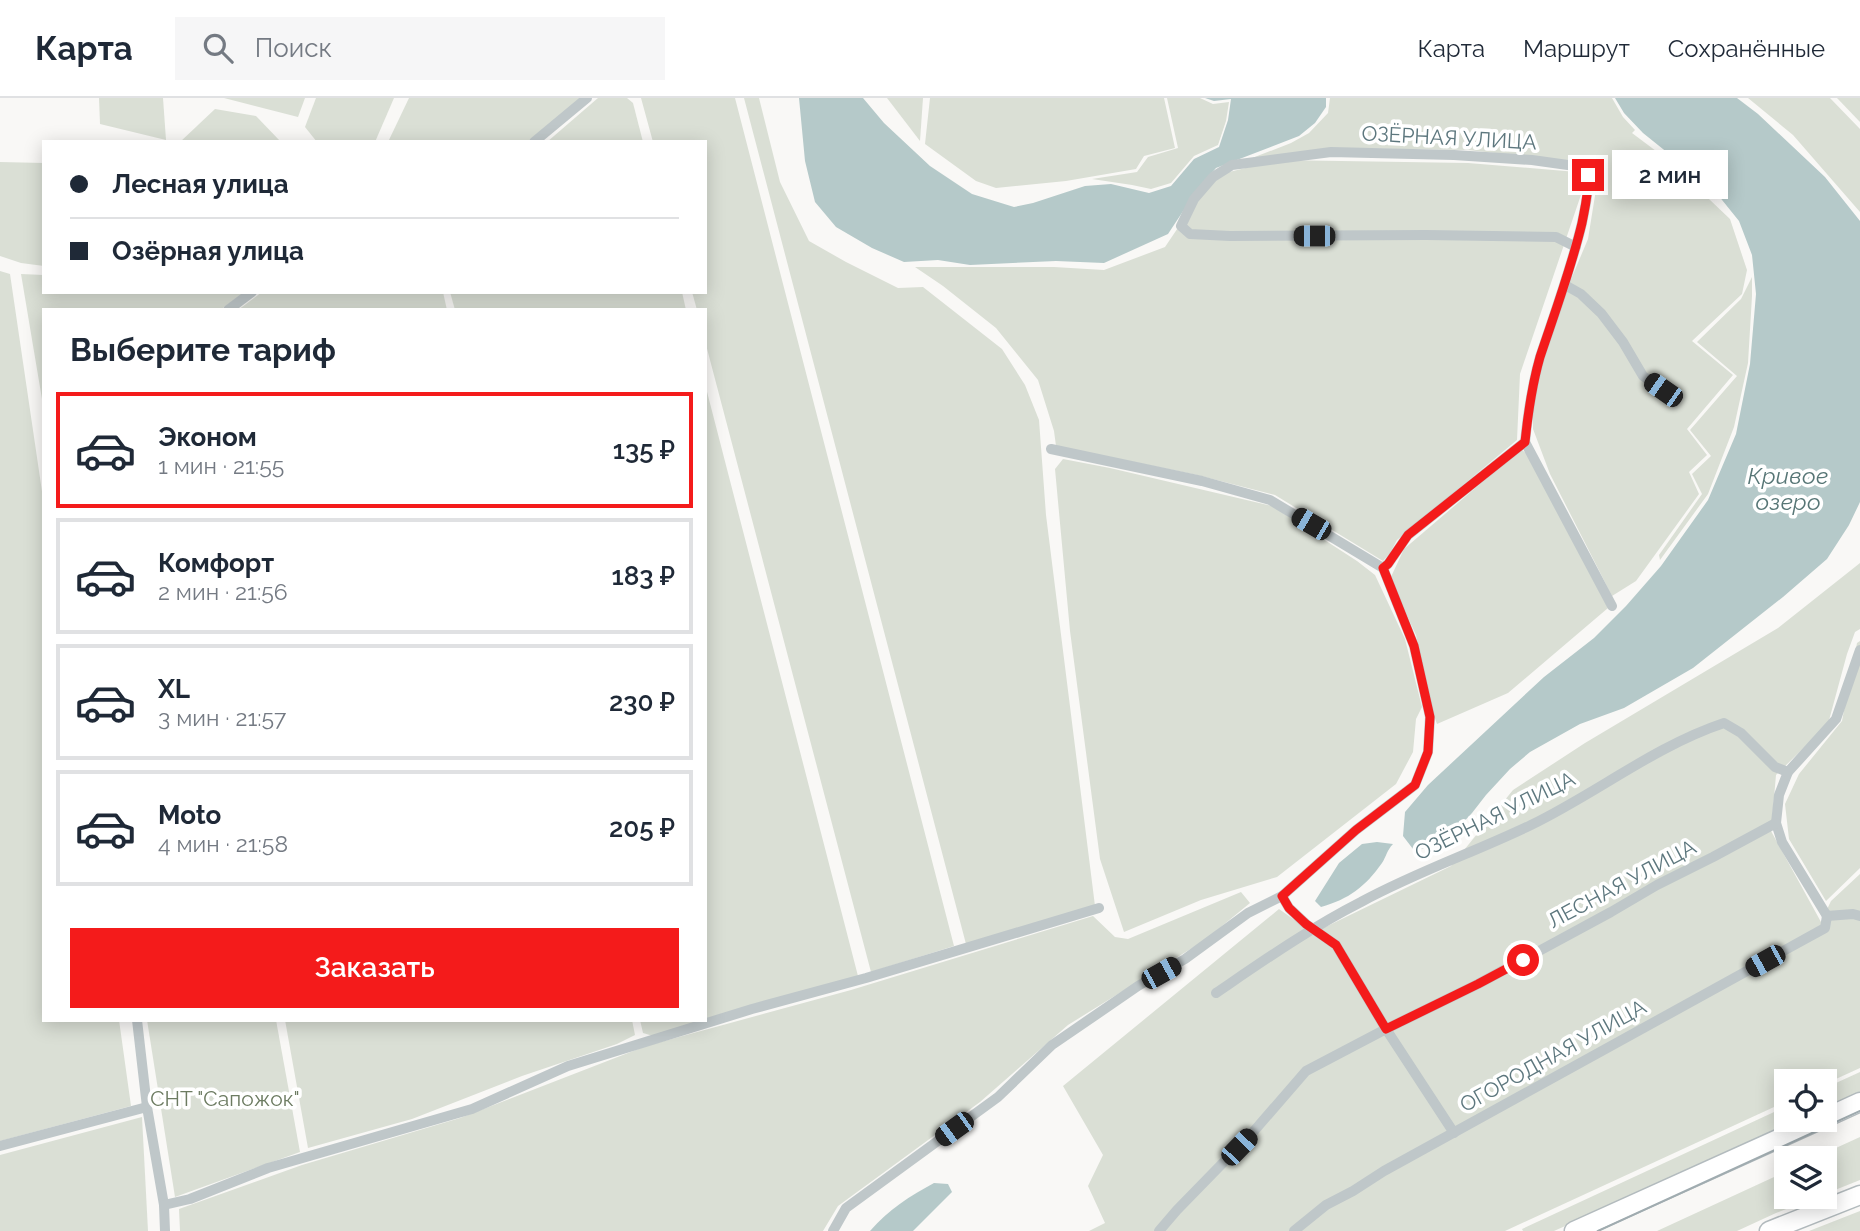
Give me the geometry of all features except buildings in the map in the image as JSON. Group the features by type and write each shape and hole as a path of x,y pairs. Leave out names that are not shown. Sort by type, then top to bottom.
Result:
{"main road":[{"path":"1837,1113 1860,1102"},
{"path":"1574,1231 1793,1132"},
{"path":"1769,1231 1860,1195"}],"street":[{"path":"536,140 587,98"},
{"name":"ОЗЁРНАЯ УЛИЦА","path":"1331,152 1454,155 1575,166 1588,175 1589,189 1576,247 1556,237 1230,236 1190,234 1181,226 1194,198 1213,177 1232,165 1331,152"},
{"path":"1576,247 1540,359 1529,404 1525,442 1612,606"},
{"path":"1565,285 1581,294 1601,313 1623,342 1643,376 1663,390"},
{"path":"231,308 249,294"},
{"path":"1383,568 1408,535 1525,442"},
{"path":"832,1231 846,1209 998,1097 1052,1045 1138,986 1185,960 1248,913 1282,896 1356,830 1415,785 1428,752 1430,717 1414,646 1383,568 1270,500 1202,481 1051,449"},
{"path":"1860,650 1836,719 1788,772 1779,796 1776,823 1782,842 1827,916 1860,916"},
{"name":"ОЗЁРНАЯ УЛИЦА","path":"1216,993 1289,943 1362,901 1532,824 1701,731 1724,723 1741,733 1775,767 1788,772"},
{"name":"ЛЕСНАЯ УЛИЦА","path":"1159,1231 1254,1131 1306,1071 1478,984 1776,823"},
{"path":"1282,896 1289,908 1306,924 1336,945 1386,1029 1454,1133"},
{"path":"164,1205 190,1199 268,1168 472,1109 568,1066 752,1009 1100,908"},
{"name":"ОГОРОДНАЯ УЛИЦА","path":"1294,1231 1326,1205 1384,1171 1825,928 1827,916"},
{"path":"137,1022 147,1107 164,1205 165,1231"},
{"path":"0,1146 147,1107"}],"green space":[{"path":"99,98 163,98 166,140 100,124"},
{"path":"224,98 305,98 298,117"},
{"path":"316,98 394,98 376,140 315,140 305,127"},
{"path":"409,98 581,98 529,140 389,140"},
{"path":"598,98 627,98 633,103 642,140 549,140"},
{"path":"641,98 735,98 954,946 871,972 707,349 707,308 696,308 693,294 707,294 707,140 652,140"},
{"path":"744,98 759,98 780,182 809,241 898,288 923,287 1002,349 1025,385 1039,420 1046,515 1095,906 966,944"},
{"path":"887,98 923,98 920,141"},
{"path":"930,98 1164,98 1175,148 1144,156 1136,169 1066,181 996,188 976,181 925,144"},
{"path":"1167,98 1200,98 1213,104 1229,102 1218,145 1194,156 1171,183 1151,189 1092,179 1137,172 1148,157 1178,148"},
{"path":"1330,98 1612,98 1623,117 1635,130 1632,133 1668,160 1730,219 1747,270 1742,294 1692,341 1733,375 1687,429 1707,455 1689,472 1699,494 1636,581 1612,596 1550,474 1533,429 1533,391 1561,303 1588,239 1598,177 1582,163 1468,150 1331,148 1242,162 1309,133 1328,113"},
{"path":"1748,98 1830,98 1860,129 1860,212 1793,135"},
{"path":"1837,98 1860,98 1860,122"},
{"path":"215,109 256,116 279,140 182,140"},
{"path":"1278,160 1468,163 1577,172 1585,183 1520,374 1517,440 1397,540 1383,561 1275,495 1197,475 1056,446 1038,380 996,328 915,267 1054,267 1104,270 1165,247 1194,204 1221,174"},
{"path":"0,162 42,163 42,266 0,256"},
{"path":"0,271 10,274 42,491 42,1022 119,1022 131,1106 0,1141"},
{"path":"21,274 42,275 42,294 242,294 223,308 42,308 42,399"},
{"path":"1752,277 1748,363 1734,427 1708,494 1660,560 1659,555 1702,494 1692,474 1711,456 1690,430 1737,376 1697,342 1741,299"},
{"path":"259,294 443,294 447,308 241,308"},
{"path":"451,294 682,294 686,308 454,308"},
{"path":"707,392 858,976 707,1020"},
{"path":"1521,449 1528,455 1608,608 1508,693 1437,724 1416,635 1390,579 1404,549"},
{"path":"1063,459 1272,506 1357,561 1375,575 1405,639 1422,707 1416,719 1413,752 1396,784 1277,877 1201,900 1124,932 1100,859 1070,631 1055,469"},
{"path":"1860,563 1860,629 1855,632 1847,654 1828,724 1776,775 1771,831 1821,922 1831,901 1860,874 1860,1068 1837,1079 1837,1069 1774,1069 1774,1107 1505,1231 1089,1231 1105,1223 1088,1186 1103,1155 1063,1086 1279,909 1313,933 1451,866 1513,790 1585,743 1778,628"},
{"path":"1860,641 1860,868 1826,901 1789,839 1785,804 1799,774 1842,721 1857,643"},
{"path":"1241,892 1250,903 1205,940 1068,1025 980,1102 838,1206 823,1231 180,1231 179,1209 302,1165 460,1118 646,1046 851,990 1093,916 1115,937 1128,939"},
{"name":"СНТ \"Сапожок\"","path":"147,1022 276,1022 300,1152 175,1197"},
{"path":"285,1022 632,1022 635,1035 617,1044 522,1076 412,1119 308,1148"},
{"path":"640,1022 701,1022 653,1036 643,1033"},
{"path":"1860,1072 1860,1094 1837,1104 1837,1083"},
{"path":"1774,1112 1775,1132 1554,1231 1522,1229"},
{"path":"142,1117 148,1231 0,1231 0,1155"},
{"path":"1860,1137 1860,1180 1837,1189 1837,1148"},
{"path":"1774,1177 1774,1209 1786,1209 1737,1231 1657,1231"},
{"path":"1860,1211 1860,1231 1809,1231"}],"water":[{"path":"799,98 863,98 884,123 930,166 972,194 1014,207 1085,186 1111,184 1149,193 1171,186 1194,159 1219,147 1228,120 1231,99 1214,101 1205,98 1326,98 1326,107 1315,123 1299,136 1216,168 1197,190 1168,234 1104,263 1056,261 970,265 938,260 904,262 872,248 836,227 815,202 805,161"},
{"name":"Кривое озеро","path":"1615,98 1737,98 1758,114 1825,177 1860,221 1860,502 1827,559 1693,668 1624,708 1580,724 1530,752 1510,769 1444,843 1413,849 1403,836 1405,812 1428,785 1544,677 1594,638 1626,606 1661,566 1708,500 1736,434 1750,364 1756,294 1752,255 1739,221 1714,190 1643,133 1624,113"},
{"path":"1362,844 1393,844 1376,871 1348,896 1321,907 1315,901 1339,863"},
{"path":"934,1183 948,1184 952,1192 913,1231 870,1231 900,1204"}],"tram line":[{"path":"1598,1231 1860,1111"}],"route":[{"path":"1523,960 1386,1029 1336,945 1306,924 1289,908 1282,896 1356,830 1415,785 1428,752 1430,717 1414,646 1383,568 1408,535 1525,442 1529,404 1540,359 1576,247 1589,189 1588,175"}]}
